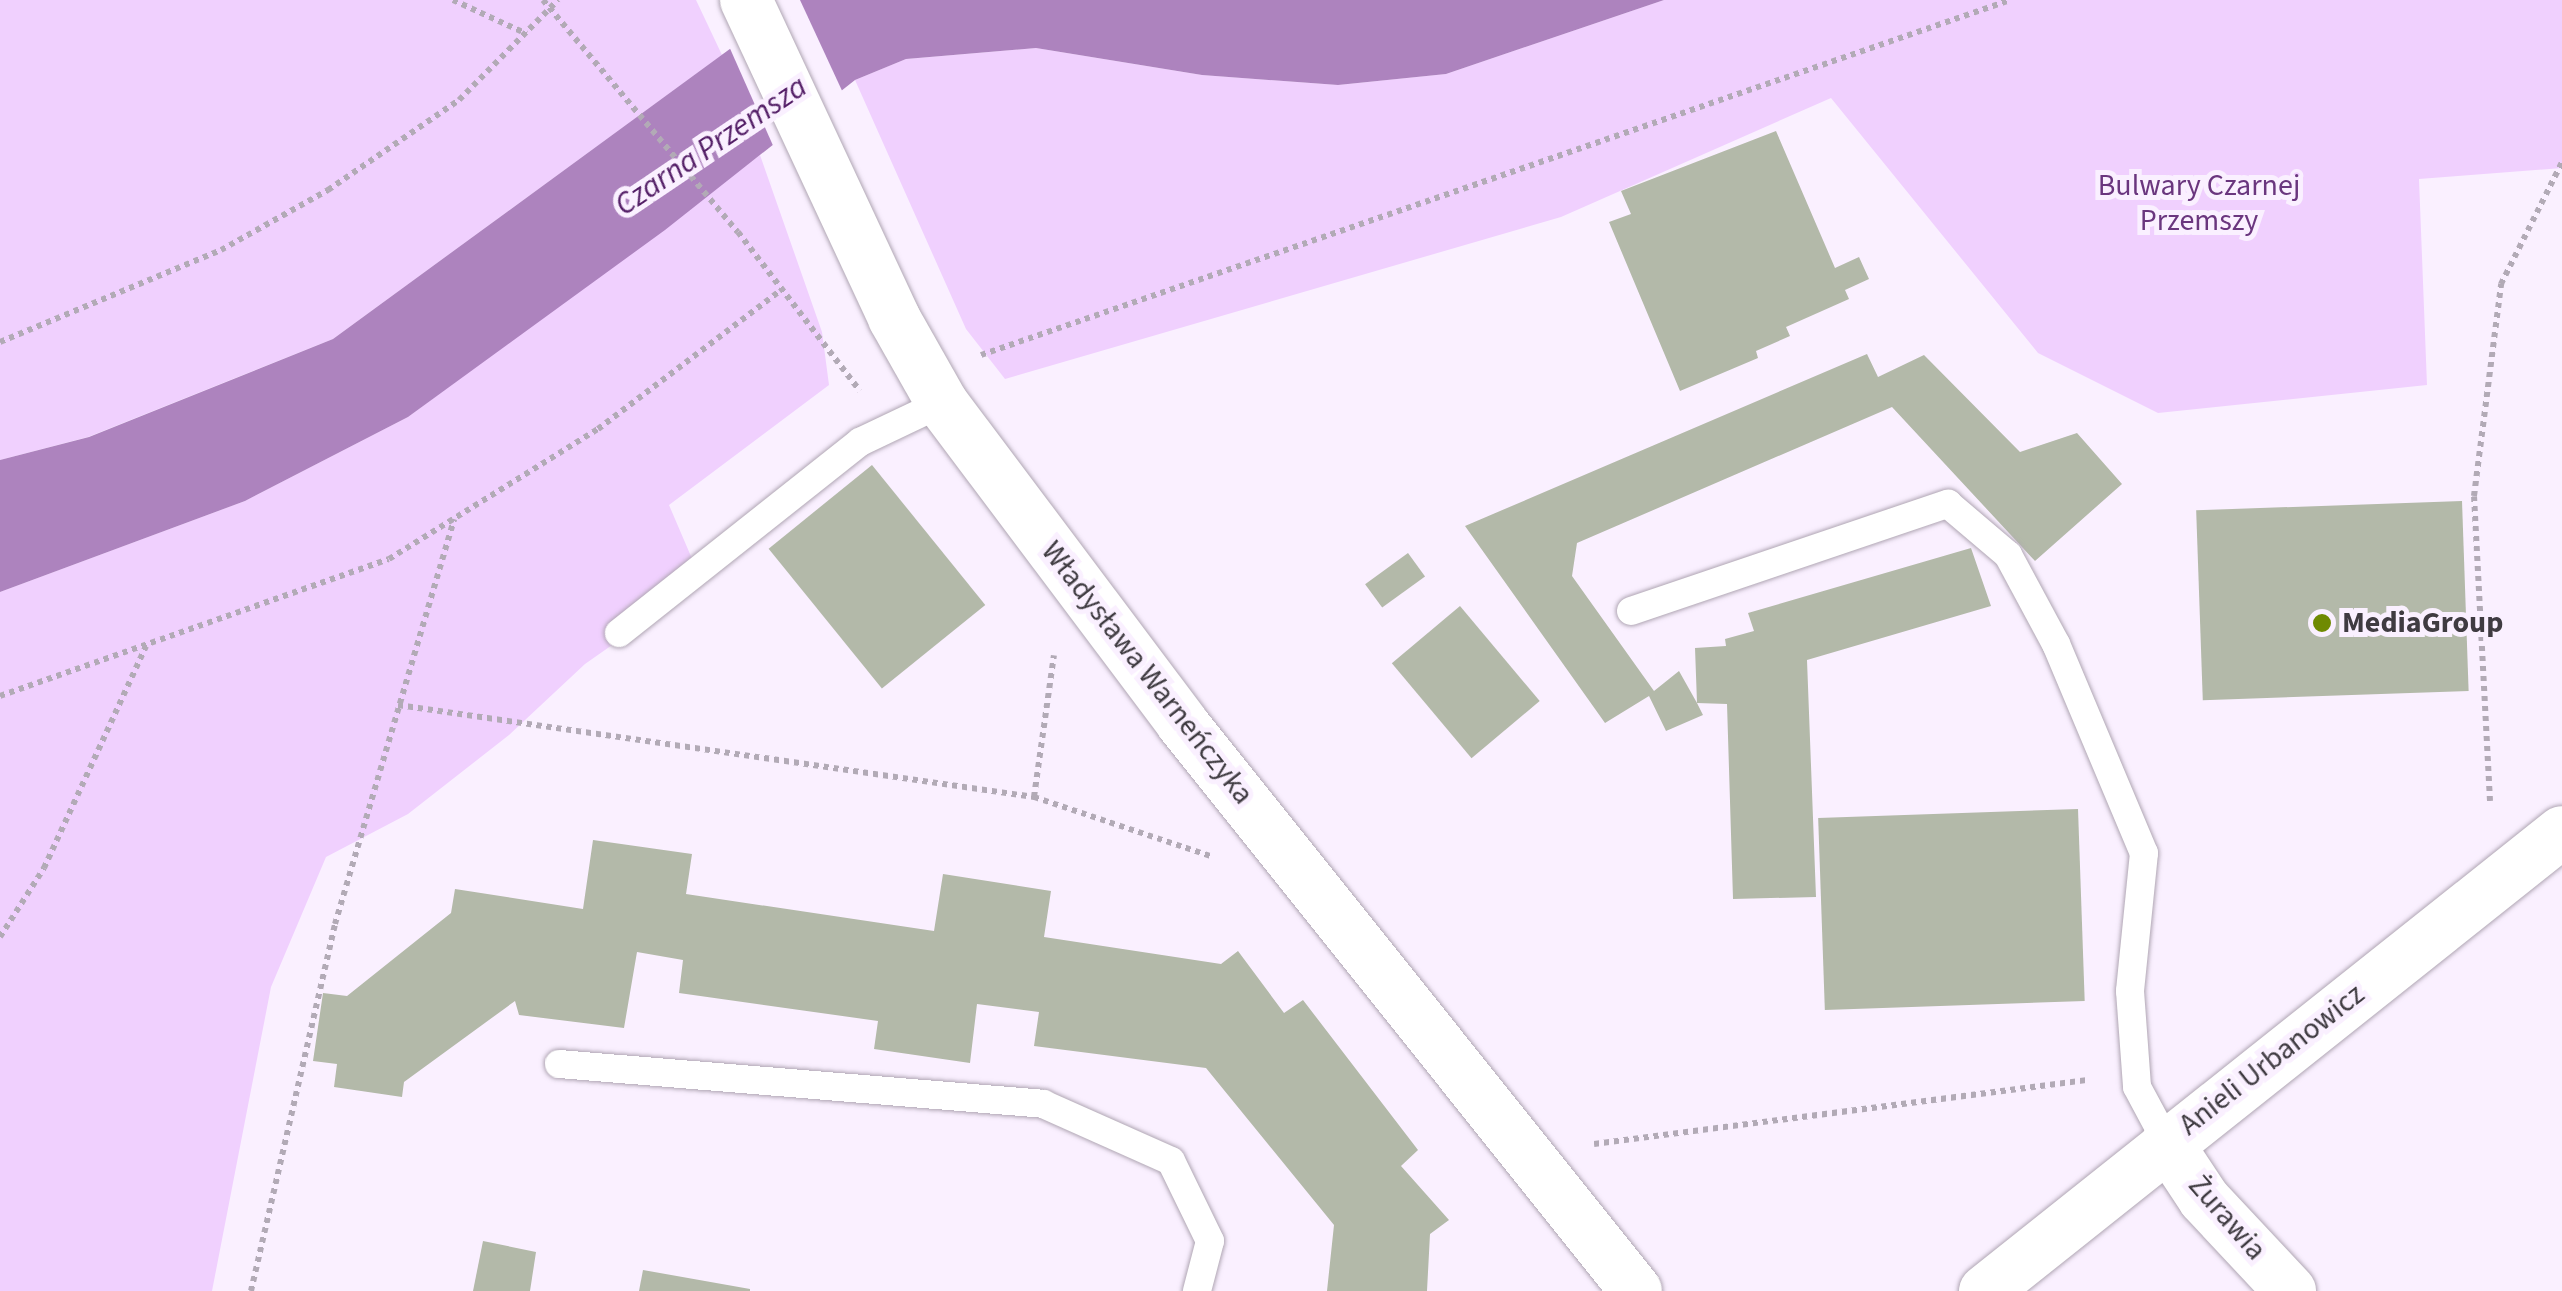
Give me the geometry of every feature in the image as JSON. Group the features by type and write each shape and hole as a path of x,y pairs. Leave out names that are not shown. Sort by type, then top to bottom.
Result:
{"street":[{"name":"Władysława Warneńczyka","path":"746,0 894,318 954,382 1182,724 1636,1291"},
{"name":"Anieli Urbanowicz","path":"1985,1291 2562,832"},
{"name":"Żurawia","path":"2167,1143 2204,1200 2290,1291"}],"lane":[{"path":"619,633 887,426 954,382"},
{"path":"1631,611 1948,504 2008,555 2056,644 2144,853 2130,990 2137,1087 2167,1143"},
{"path":"558,1064 1042,1104 1171,1160 1210,1240 1198,1291"}],"path":[{"path":"453,0 527,34"},
{"path":"543,0 553,3 738,232 887,426"},
{"path":"954,382 2010,0"},
{"path":"0,342 221,250 294,209 438,116 527,34 553,3"},
{"path":"2490,801 2474,496 2501,284 2562,162"},
{"path":"0,696 388,559 598,430 782,290"},
{"path":"251,1291 335,924 454,518"},
{"path":"1034,797 1056,643"},
{"path":"0,937 44,868 146,646"},
{"path":"398,705 1034,797 1225,862"},
{"path":"1583,1146 2108,1078 2137,1087"}],"green space":[{"path":"0,0 696,0 722,55 333,339 88,437 0,460"},
{"name":"Bulwary Czarnej Przemszy","path":"1664,0 2562,0 2562,168 2419,179 2427,385 2158,413 2038,353 1831,98 1561,217 1005,379 966,329 855,80 906,59 1036,48 1202,75 1338,85 1446,74"},
{"path":"760,155 822,332 829,385 669,505 702,582 585,664 509,735 408,814 326,857 271,987 212,1291 0,1291 0,592 245,501 408,417"}],"water":[{"name":"Czarna Przemsza","path":"797,0 1664,0 1446,74 1338,85 1202,75 1036,48 906,59 855,80 665,230 408,417 245,501 0,592 0,460 89,437 333,339"}],"pier":[{"path":"789,0 800,0 844,95 775,150 728,44"}],"building":[{"path":"1776,131 1835,268 1859,257 1869,279 1845,290 1849,299 1786,327 1790,336 1756,351 1758,358 1680,391 1609,222 1631,214 1621,191"},
{"path":"1867,354 1878,377 1924,355 2020,452 2077,433 2122,484 2035,561 1892,407 1577,543 1572,576 1654,691 1679,671 1703,715 1666,731 1649,696 1605,723 1465,526"},
{"path":"872,465 985,605 882,689 769,549"},
{"path":"2462,501 2469,691 2203,700 2196,510"},
{"path":"1971,548 1991,606 1807,660 1816,897 1733,899 1727,704 1697,703 1695,648 1726,646 1725,639 1754,631 1748,613"},
{"path":"1408,553 1425,576 1382,608 1365,584"},
{"path":"1460,606 1540,701 1472,758 1392,663"},
{"path":"2078,809 2085,1001 1825,1010 1818,818"},
{"path":"593,840 692,854 686,894 934,931 943,874 1051,891 1044,937 1221,964 1238,951 1284,1013 1303,1000 1418,1150 1401,1166 1449,1220 1430,1234 1427,1291 1327,1291 1334,1225 1206,1068 1034,1046 1039,1012 977,1004 970,1063 874,1049 878,1021 679,993 683,960 637,952 624,1028 519,1015 515,1001 404,1082 402,1097 334,1087 337,1064 313,1061 323,993 347,996 451,913 455,889 583,909"},
{"path":"483,1241 536,1252 530,1291 473,1291"},
{"path":"643,1270 750,1289 750,1291 639,1291"}],"place":[{"name":"MediaGroup","path":"2322,623"}]}
